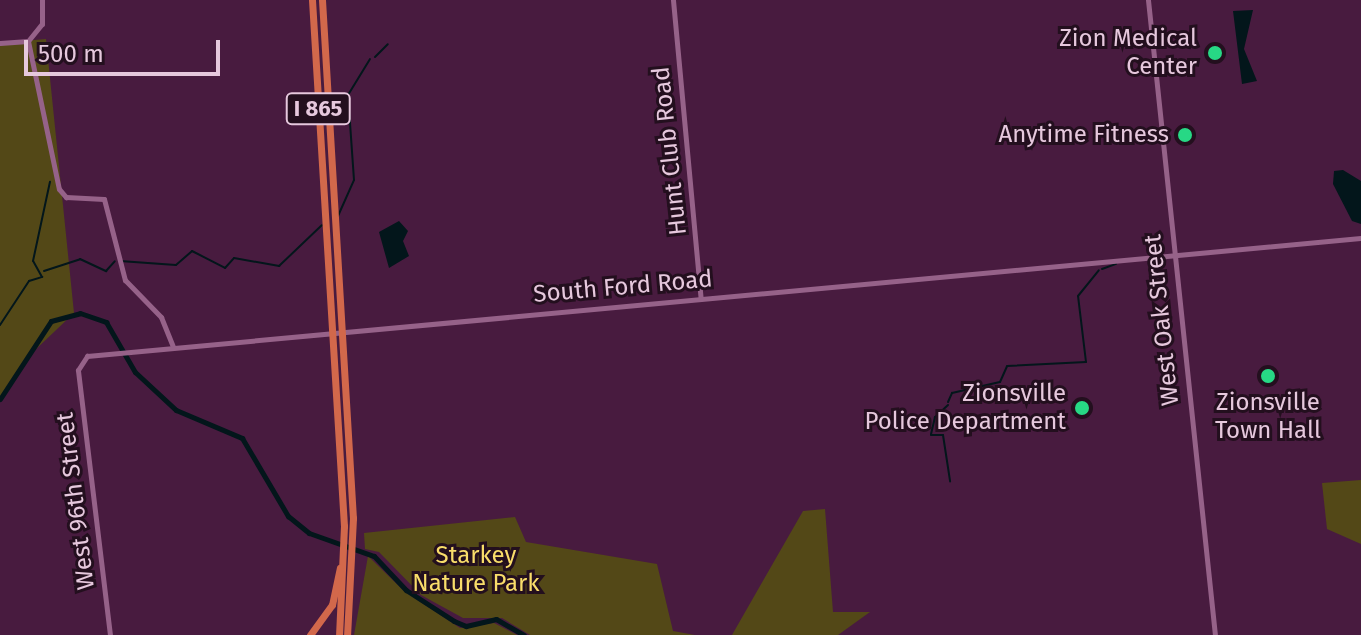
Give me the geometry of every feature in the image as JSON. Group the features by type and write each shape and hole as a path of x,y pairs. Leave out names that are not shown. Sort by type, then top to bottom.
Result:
{"highway":[{"name":"I 865","path":"312,0 343,505 342,561"},
{"name":"I 865","path":"322,0 354,529 347,635"},
{"path":"310,635 332,605 342,561"},
{"path":"339,635 342,561"}],"main road":[{"path":"0,43 28,41 42,24 42,0"},
{"name":"Hunt Club Road","path":"673,0 701,299"},
{"name":"West Oak Street","path":"1148,0 1172,257 1215,635"},
{"path":"28,41 59,189 66,197 104,199 122,275 161,317 173,346"},
{"name":"South Ford Road","path":"81,363 118,351 1361,238"},
{"name":"West 96th Street","path":"81,363 110,635"}],"green space":[{"path":"46,39 74,313 34,351 0,400 0,43"},
{"path":"1361,480 1361,544 1327,529 1322,483"},
{"path":"825,509 833,612 870,612 838,635 732,635 803,511"},
{"name":"Starkey Nature Park","path":"515,517 526,542 657,564 673,631 695,635 530,635 502,618 463,618 421,595 379,552 365,549 364,533"},
{"path":"368,556 404,591 460,628 494,623 517,635 354,635"}],"shaded area":[{"path":"1253,10 1244,49 1257,81 1242,84 1233,11"},
{"path":"1343,170 1361,181 1361,224 1352,221 1333,184 1334,171"},
{"path":"399,221 408,231 403,241 409,256 389,268 379,232"}],"waterway":[{"path":"375,57 388,44"},
{"path":"338,216 354,180 348,95 370,59"},
{"path":"0,325 29,281 42,277 33,261 50,182"},
{"path":"120,261 176,265 192,251 225,268 234,258 279,266 322,225"},
{"path":"44,271 80,259 106,271 115,261"},
{"path":"1102,269 1116,264"},
{"path":"948,402 952,393 1000,382 1007,366 1086,362 1078,296 1099,270"},
{"path":"0,399 51,321 80,313 106,322 135,372 176,410 242,438 288,516 309,533 374,556 406,590 454,621 466,626 496,619 524,635"},
{"path":"948,405 935,417 931,435 943,435 950,481"}],"place":[{"name":"Zion Medical Center","path":"1215,53"},
{"name":"Anytime Fitness","path":"1185,135"},
{"name":"Zionsville Town Hall","path":"1268,376"},
{"name":"Zionsville Police Department","path":"1082,408"}]}
